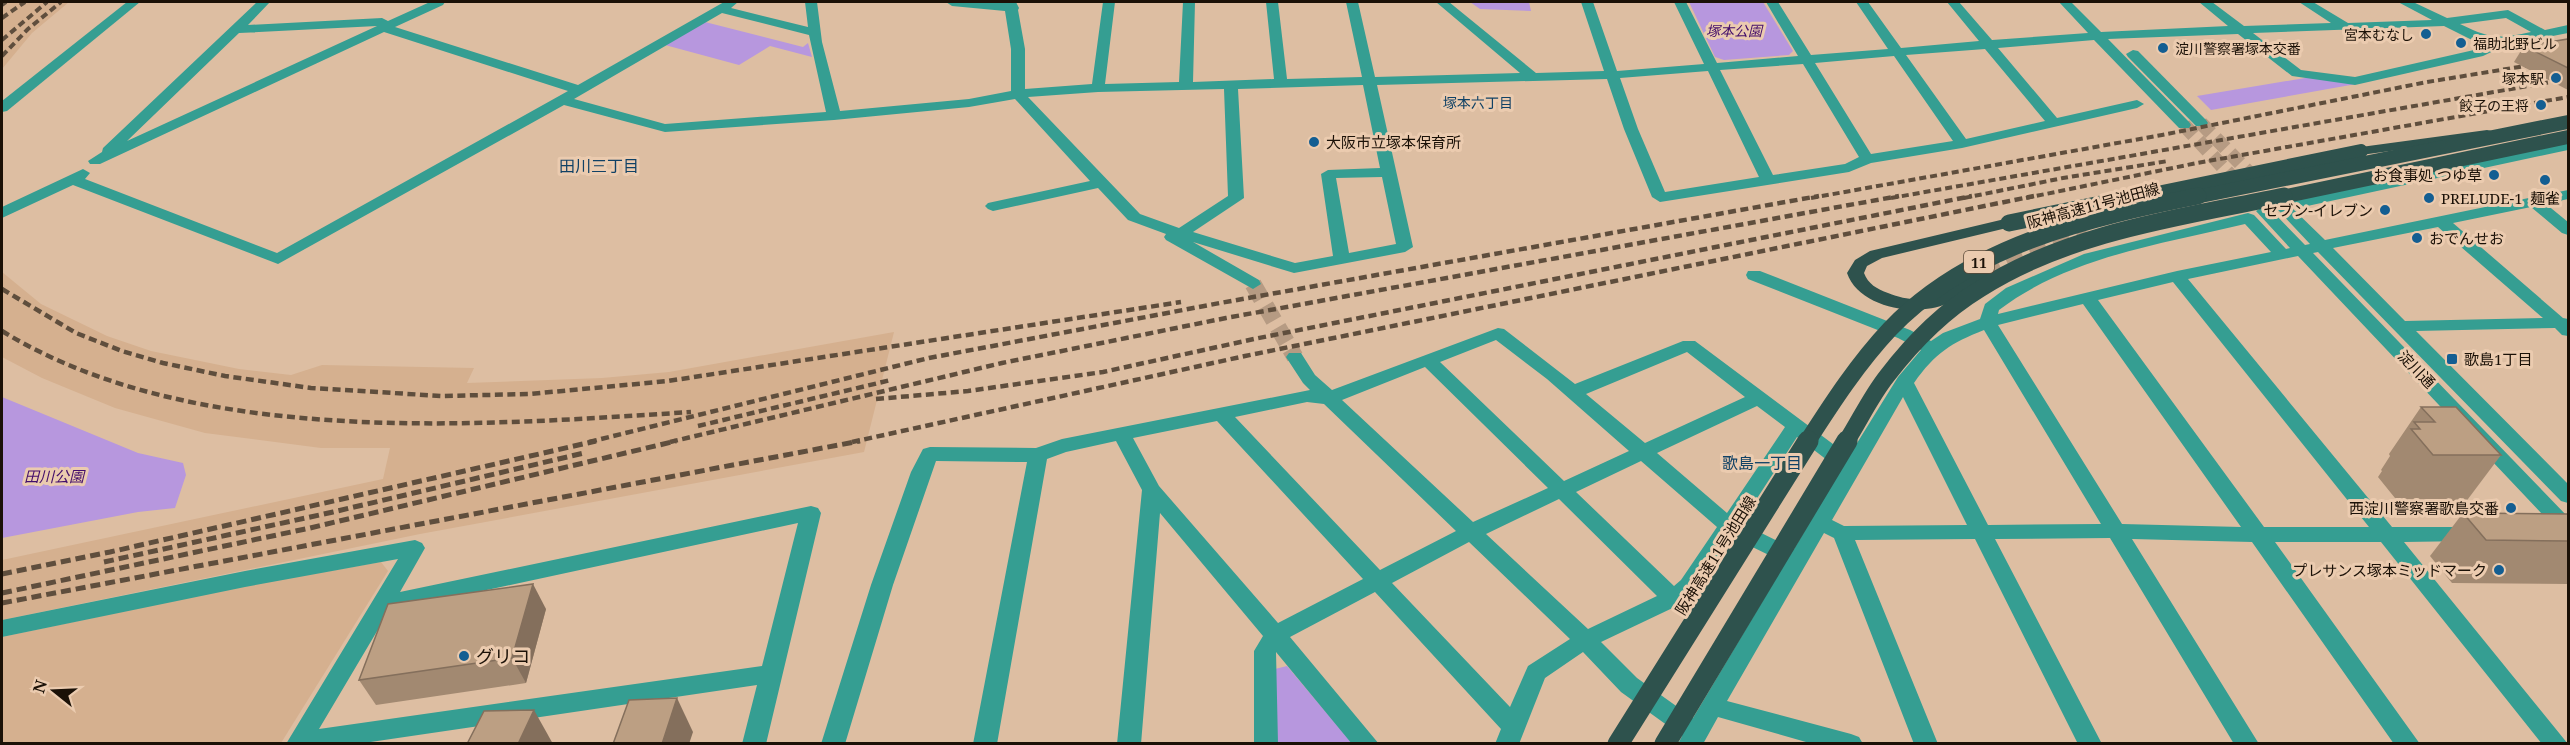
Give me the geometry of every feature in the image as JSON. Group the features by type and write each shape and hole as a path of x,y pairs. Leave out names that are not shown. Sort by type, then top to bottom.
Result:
{"highway":[{"name":"阪神高速11号池田線","path":"1618,744 1832,405 1885,335 1910,309 1940,285 1973,265 2009,248 2092,221 2188,199 2568,122"},
{"name":"11","path":"1984,273 1936,302 1923,305 1888,301 1874,295 1862,287 1856,277 1856,268 1863,260 1875,254 2009,223 2361,151 2538,128"},
{"name":"11","path":"1665,744 1885,378 1934,322 1963,300 2029,263 2105,236 2217,210 2568,137"}],"street":[{"path":"2,108 134,2"},
{"path":"2,213 73,180 113,146 264,2"},
{"path":"95,161 383,25 425,2"},
{"path":"113,146 439,2"},
{"path":"73,180 278,259 732,2"},
{"path":"811,2 815,33 834,116"},
{"path":"952,2 1011,5 1018,49 1018,94 1036,116 1134,217 1180,234 1294,268 1405,248 1352,2"},
{"path":"1098,88 1109,2"},
{"path":"1185,87 1188,73 1189,2"},
{"path":"1272,2 1281,84"},
{"path":"1442,2 1532,76"},
{"path":"1587,2 1631,129 1660,197 1849,168 1867,159 1962,144 2137,104"},
{"path":"1680,2 1768,180"},
{"path":"1772,2 1867,159"},
{"path":"1862,2 1962,144"},
{"path":"1953,2 2053,122"},
{"path":"2065,2 2184,125"},
{"path":"2081,2 2201,123"},
{"path":"2205,2 2297,73 2355,81 2478,53 2502,42 2568,29"},
{"path":"2305,2 2346,27"},
{"path":"2404,2 2475,36 2502,42"},
{"path":"2496,2 2511,12 2508,14"},
{"path":"720,9 815,33"},
{"path":"562,100 665,128 834,116 969,103 1018,94 1098,88 1613,75 2113,35 2447,23 2508,14 2543,34"},
{"path":"234,29 383,25 579,90"},
{"path":"1180,234 1236,198 1231,86"},
{"name":"淀川通","path":"2568,146 2292,206 2321,245 2568,496"},
{"path":"1342,260 1328,174 1389,172"},
{"path":"993,206 1101,183"},
{"path":"1294,357 1309,379 1585,640 1629,685 1693,739 1904,381 1932,349 1949,337 1988,322 2177,276 2568,195"},
{"path":"2534,202 2568,230"},
{"name":"淀川通","path":"2264,211 2568,529"},
{"path":"2247,744 2119,531 1988,322 1991,308 2012,292 2090,257 2248,218 2282,254"},
{"path":"2440,220 2566,326"},
{"path":"1156,226 1200,255 1253,284"},
{"path":"1754,275 1904,334 1932,349"},
{"path":"2177,276 2556,744"},
{"path":"2087,297 2408,744"},
{"path":"2401,326 2566,326"},
{"path":"833,744 882,585 921,472 930,454 1038,455 1062,446 1307,396 1329,398 1498,333 1573,392 1728,526 1798,560"},
{"path":"1573,392 1689,345 1851,469"},
{"path":"1428,360 1673,598"},
{"path":"1904,381 2090,744"},
{"path":"1266,744 1264,651 1275,635 1472,532 1759,398"},
{"path":"1222,415 1379,582 1510,735 1536,672 1585,640 1673,598 1689,586 1795,426"},
{"path":"1122,435 1152,490 1367,744"},
{"path":"985,744 1038,455"},
{"path":"1129,744 1152,490"},
{"path":"382,604 811,513 754,744"},
{"path":"1820,523 1842,534 2119,531 2258,535 2494,534"},
{"path":"1842,534 1926,744"},
{"path":"2540,534 2568,534"},
{"path":"2,629 245,579 416,548 299,743"},
{"path":"299,743 772,674"},
{"path":"1712,706 1851,744"}],"shaded area":[{"path":"2,2 69,2 32,33 2,69"},
{"path":"2,272 41,304 107,336 151,351 239,369 291,375 322,365 474,368 467,383 602,378 669,372 894,332 864,452 420,534 2,620 2,560 383,479 390,448 321,448 205,433 115,408 42,378 2,357"},
{"path":"381,562 388,571 281,743 2,743 2,637 244,586"}],"green space":[{"path":"1470,2 1529,2 1531,11 1480,9"},
{"name":"塚本公園","path":"1689,2 1763,2 1793,51 1789,55 1724,60 1715,57"},
{"path":"705,22 803,47 808,43 812,57 770,46 739,65 665,45"},
{"path":"2311,77 2356,84 2211,110 2197,96"},
{"name":"田川公園","path":"2,397 138,453 183,463 186,475 175,508 138,512 2,538"},
{"path":"1287,666 1352,743 1274,744 1275,669"}],"building":[{"path":"2568,39 2568,68 2524,46"},
{"path":"2421,407 2456,407 2501,455 2433,455 2411,429 2420,429 2414,422 2435,422"},
{"path":"2463,513 2568,514 2568,541 2486,540"},
{"path":"533,584 512,658 359,680 388,604"},
{"path":"677,698 662,744 613,744 629,700"},
{"path":"534,710 518,744 467,744 484,711"}],"tunnel":[{"path":"2201,123 2262,186"},
{"path":"2184,125 2244,190"},
{"path":"1984,272 2020,255 2087,233"},
{"path":"1253,284 1295,357"}],"railway":[{"path":"2,5 6,2"},
{"path":"2,18 25,2"},
{"path":"2,40 47,2"},
{"path":"2,56 28,29 61,2"},
{"path":"1811,198 2162,135 2427,82 2568,59"},
{"path":"1891,198 2568,79"},
{"path":"2026,198 2197,163 2568,97"},
{"path":"1964,198 2063,178 2168,161"},
{"path":"589,442 929,358 1220,303 1819,196"},
{"path":"670,442 1002,363 1226,318 1899,196"},
{"path":"876,399 968,391 1103,372 1254,339 1972,196"},
{"path":"852,442 1245,356 2034,196"},
{"path":"2,289 76,333 122,351 163,363 225,376 311,388 442,396 530,394 668,381 1181,302"},
{"path":"2,331 78,369 160,395 247,412 337,421 428,423 519,422 691,412"},
{"path":"698,426 891,380"},
{"path":"2,574 110,552 596,441"},
{"path":"2,593 310,528 676,441"},
{"path":"2,603 860,441"},
{"path":"104,562 333,512 584,453"}],"place":[{"name":"宮本むなし","path":"2426,34"},
{"name":"福助北野ビル","path":"2461,43"},
{"name":"淀川警察署塚本交番","path":"2163,48"},
{"name":"塚本駅","path":"2556,78"},
{"name":"餃子の王将","path":"2541,105"},
{"name":"大阪市立塚本保育所","path":"1314,142"},
{"name":"お食事処 つゆ草","path":"2494,175"},
{"name":"麺雀","path":"2545,180"},
{"name":"PRELUDE-1","path":"2429,198"},
{"name":"セブン-イレブン","path":"2385,210"},
{"name":"おでんせお","path":"2417,238"},
{"name":"歌島1丁目","path":"2452,359"},
{"name":"西淀川警察署歌島交番","path":"2511,508"},
{"name":"プレサンス塚本ミッドマーク","path":"2499,570"},
{"name":"グリコ","path":"464,656"}],"district":[{"name":"塚本六丁目","path":"1478,102"},
{"name":"田川三丁目","path":"599,166"},
{"name":"歌島一丁目","path":"1762,463"}]}
